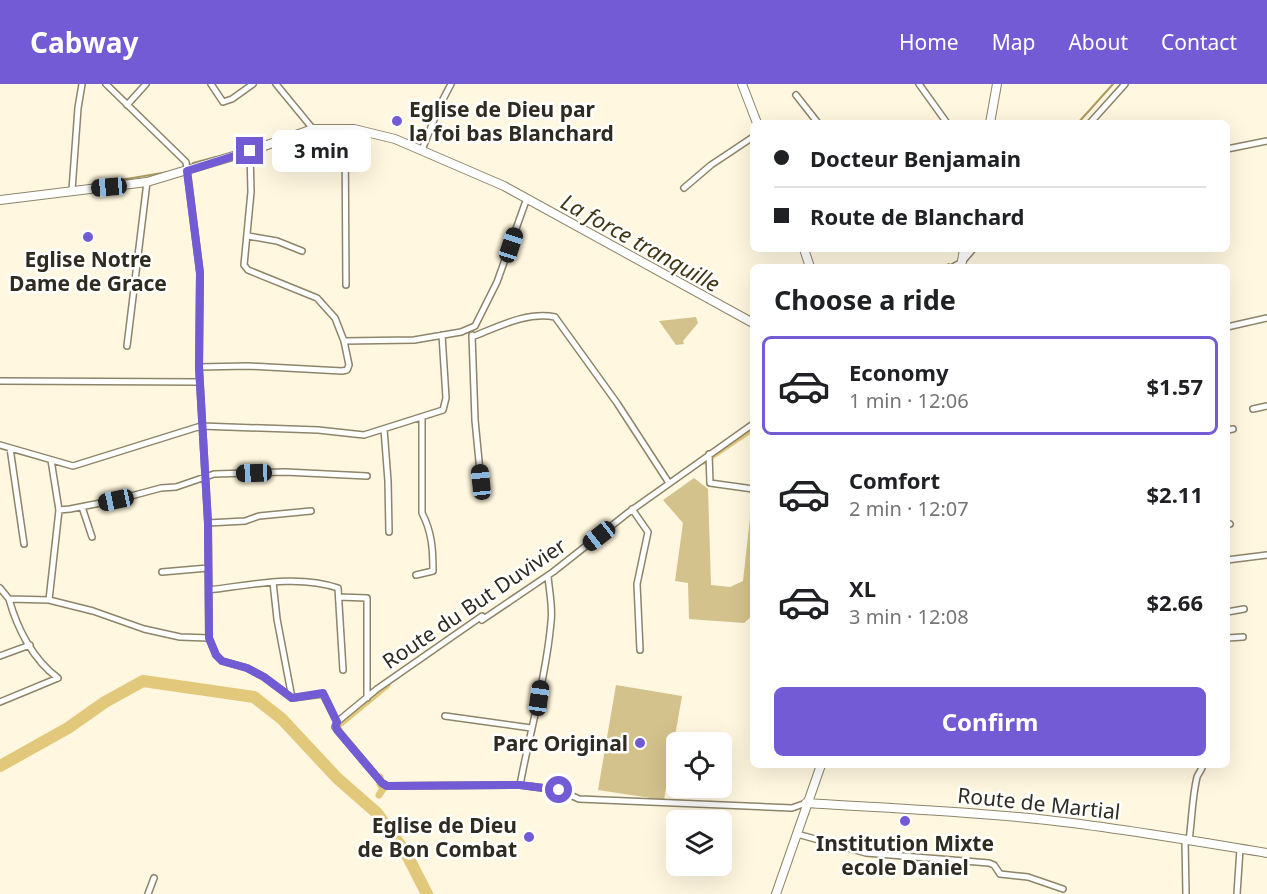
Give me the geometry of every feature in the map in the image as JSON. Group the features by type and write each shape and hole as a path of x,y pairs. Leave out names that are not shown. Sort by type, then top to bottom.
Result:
{"street":[{"path":"72,190 82,84"},
{"path":"106,84 186,162 200,273 199,382 208,523 209,638 216,655 222,661 247,668 264,677 292,698 323,693 337,722 337,730 387,786 520,785 559,790 579,799 792,808 806,803"},
{"path":"127,105 146,84"},
{"path":"212,84 223,102 232,99 253,84"},
{"path":"276,84 313,129"},
{"path":"422,150 451,84"},
{"path":"742,84 756,120"},
{"path":"919,84 945,120"},
{"path":"991,120 997,84"},
{"path":"1093,120 1125,84"},
{"path":"796,95 816,120"},
{"path":"0,200 147,182 313,129 345,128 395,139 504,186 750,321"},
{"path":"345,128 346,285"},
{"path":"684,188 711,165 750,139"},
{"path":"1230,148 1267,141"},
{"path":"199,367 248,366 342,371 347,370 349,364 344,341 335,318 317,298 246,268 244,265 252,192 250,151"},
{"path":"127,346 147,182"},
{"path":"344,341 414,339 461,332 476,326 497,282 526,198"},
{"path":"248,236 277,241 302,251"},
{"path":"961,264 971,252"},
{"path":"472,337 524,318 543,314 555,317 617,403 669,483"},
{"path":"1230,326 1267,318"},
{"path":"472,328 475,420 481,482"},
{"path":"0,446 68,465 81,464 201,426 318,430 364,435 443,410 446,398 442,335"},
{"path":"0,381 29,383 116,380 199,382"},
{"path":"1253,409 1267,406"},
{"path":"416,575 433,571 432,543 428,525 422,513 422,417"},
{"name":"Route du But Duvivier","path":"337,722 482,616 482,620 548,576 632,510 750,426"},
{"path":"384,429 389,532"},
{"path":"10,448 24,544"},
{"path":"709,454 710,483 750,489"},
{"path":"49,600 59,510 51,460"},
{"path":"59,510 82,507 161,488 176,487 200,480 206,475 285,472 367,476"},
{"path":"82,507 92,537"},
{"path":"632,510 648,532 637,584 640,650"},
{"path":"208,523 245,521 260,516 310,511"},
{"path":"1230,560 1267,555"},
{"path":"162,572 208,568"},
{"path":"520,785 539,698 552,620 548,576"},
{"path":"209,590 273,582 319,582 338,588 343,670"},
{"path":"273,582 277,620 292,698"},
{"path":"0,588 9,599 22,634 48,670 58,678 0,702"},
{"path":"339,597 367,598 367,698"},
{"path":"9,599 49,600 93,611 144,629 180,637 209,638"},
{"path":"1230,611 1244,609"},
{"path":"1230,638 1243,637"},
{"path":"0,656 30,645"},
{"path":"445,716 531,728"},
{"path":"776,894 820,768"},
{"path":"1186,894 1187,840 1195,786 1198,773 1203,768"},
{"name":"Route de Martial","path":"806,803 956,811 1038,819 1267,853"},
{"path":"796,834 866,853 989,863 1000,874 1042,880 1045,884 1063,889"},
{"path":"1237,894 1240,849"},
{"path":"148,894 154,878"}],"shaded area":[{"path":"696,317 698,323 683,341 684,344 676,345 659,321"},
{"path":"694,478 708,489 711,585 730,587 743,581 750,518 750,618 744,623 689,619 688,583 675,581 683,523 663,500"},
{"name":"Parc Original","path":"616,685 682,696 676,732 666,732 664,800 598,790"}],"waterway":[{"path":"1081,120 1113,84"},
{"path":"1095,114 1121,84"},
{"name":"La force tranquille","path":"193,163 216,157"},
{"name":"La force tranquille","path":"97,184 168,172"},
{"path":"704,461 750,430"},
{"path":"0,766 68,728 105,702 143,681 254,697 282,719 337,778 377,813 406,853 427,894"},
{"path":"339,730 336,727 387,685"},
{"path":"379,795 383,789 380,777"}],"place":[{"name":"Eglise de Dieu par la foi bas Blanchard","path":"397,121"},
{"name":"Eglise Notre Dame de Grace","path":"88,237"},
{"name":"Parc Original","path":"640,743"},
{"name":"Institution Mixte ecole Daniel","path":"905,821"},
{"name":"Eglise de Dieu de Bon Combat","path":"529,837"}],"route":[{"path":"250,151 187,171 200,273 199,367 208,523 209,638 216,655 222,661 247,668 264,677 292,698 323,693 337,722 335,727 337,730 387,786 520,785 559,790"}]}
